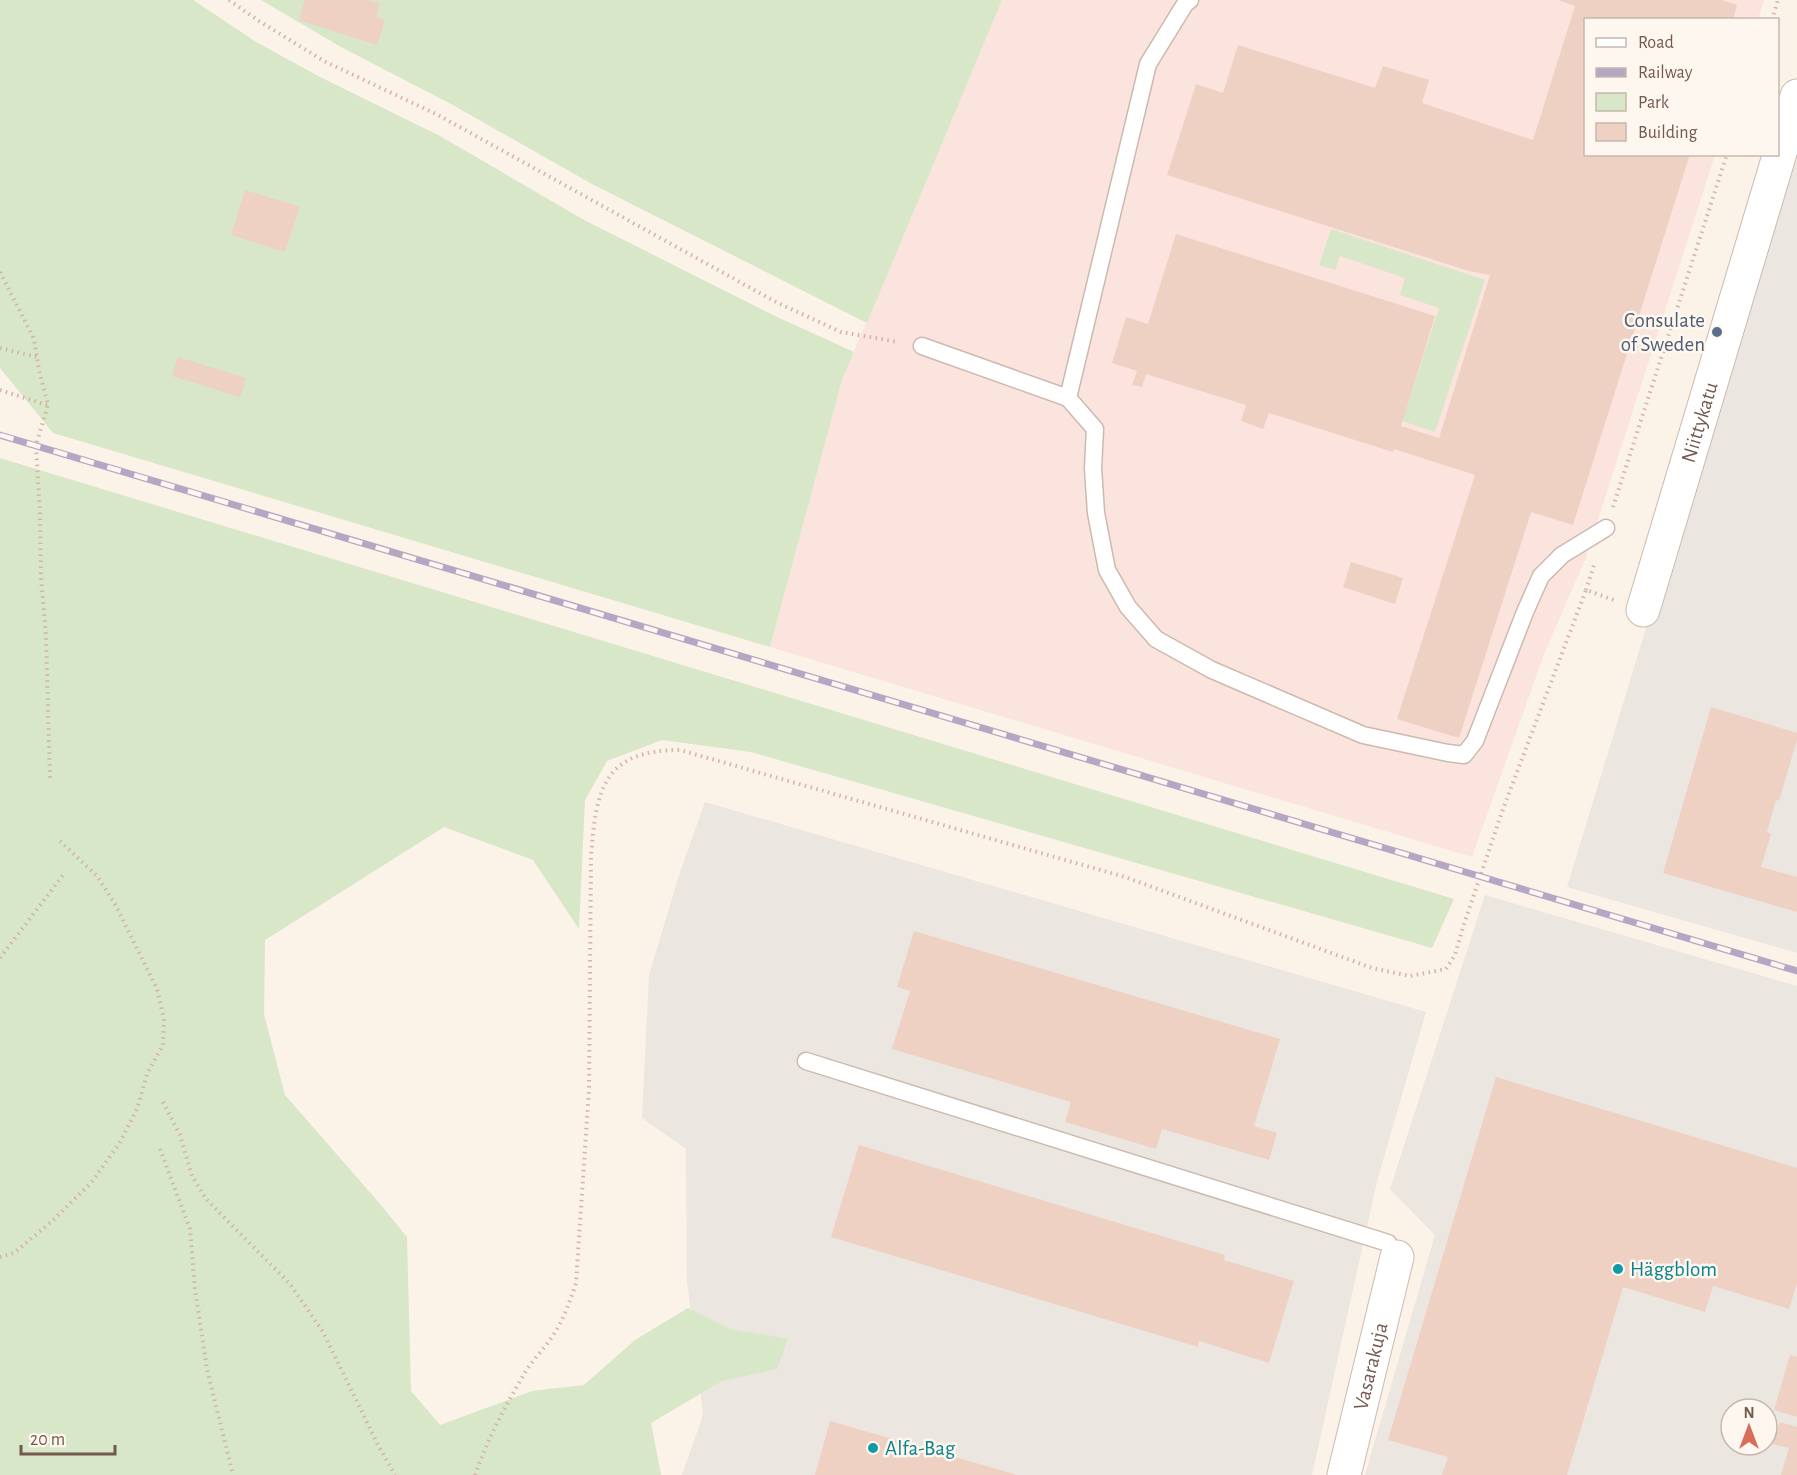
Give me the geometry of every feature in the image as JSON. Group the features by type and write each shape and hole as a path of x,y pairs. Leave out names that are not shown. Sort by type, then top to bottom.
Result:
{"street":[{"name":"Niittykatu","path":"1643,610 1792,130 1797,96"},
{"name":"Vasarakuja","path":"1344,1475 1397,1257"}],"lane":[{"path":"1068,398 1148,64 1185,4 1190,0"},
{"path":"921,345 1068,398 1095,429 1093,468 1096,513 1107,570 1128,607 1156,639 1212,670 1363,735 1464,755 1475,741 1541,576 1562,555 1606,528"},
{"path":"806,1061 1388,1243 1397,1257"}],"path":[{"path":"229,0 324,61 438,116 776,302 841,332 921,345"},
{"path":"1773,18 1778,0"},
{"path":"475,1475 505,1408 528,1368 553,1336 567,1310 576,1283 588,1089 593,826 606,783 614,771 625,761 659,750 680,750 1125,877 1372,968 1410,976 1446,969 1455,955 1503,809 1586,590 1726,156"},
{"path":"0,273 34,339 48,405 36,446 41,577 46,636 50,778"},
{"path":"0,348 37,357"},
{"path":"0,390 48,405"},
{"path":"1586,590 1643,610"},
{"path":"0,1257 14,1253 51,1222 91,1183 119,1144 137,1109 147,1074 163,1045 164,1019 157,989 116,906 98,877 59,840"},
{"path":"0,958 63,875"},
{"path":"163,1102 180,1135 192,1176 206,1199 290,1284 323,1332 395,1475"},
{"path":"160,1149 190,1229 195,1289 207,1369 233,1475"}],"shaded area":[{"path":"1002,0 1764,0 1758,18 1584,18 1584,156 1715,156 1585,560 1544,654 1472,857 770,647 842,380"},
{"path":"1794,143 1797,144 1797,953 1567,887"},
{"path":"705,802 1426,1012 1377,1181 1312,1475 682,1475 703,1415 687,1280 686,1149 642,1118 649,975 680,872"},
{"path":"1485,895 1797,986 1797,1475 1365,1475 1435,1235 1390,1189"}],"green space":[{"path":"0,0 193,0 256,42 322,78 440,136 584,220 775,316 854,352 842,380 770,647 53,433 0,368"},
{"path":"261,0 1002,0 867,323 592,184 451,104 341,47"},
{"path":"1331,229 1485,280 1435,432 1402,421 1439,308 1400,295 1405,278 1340,256 1335,270 1319,265"},
{"path":"0,458 1454,899 1432,948 751,752 662,740 607,761 585,800 579,929 533,860 444,827 265,940 264,1014 285,1095 407,1237 411,1391 440,1425 532,1391 584,1385 635,1340 688,1308 730,1329 788,1339 777,1369 722,1381 651,1423 661,1475 0,1475"}],"building":[{"path":"305,0 368,0 380,4 376,17 385,20 377,45 299,20"},
{"path":"1558,0 1722,0 1737,5 1734,18 1584,18 1584,156 1689,156 1573,525 1531,512 1459,738 1397,719 1475,475 1269,413 1263,429 1241,421 1246,405 1146,374 1142,387 1132,385 1137,371 1112,363 1126,317 1148,324 1176,234 1435,316 1401,426 1439,438 1490,275 1469,271 1167,175 1196,84 1223,93 1238,45 1375,88 1383,66 1429,80 1422,103 1533,140 1575,6"},
{"path":"245,190 300,207 285,252 231,235"},
{"path":"178,357 246,378 240,397 172,376"},
{"path":"1351,562 1403,578 1395,604 1343,587"},
{"path":"1711,707 1797,733 1779,801 1776,800 1767,832 1771,834 1761,867 1797,877 1797,912 1663,873"},
{"path":"914,931 1280,1039 1254,1126 1277,1133 1269,1160 1162,1129 1156,1149 1065,1122 1071,1102 892,1049 910,991 897,987"},
{"name":"Häggblom","path":"1496,1077 1797,1168 1797,1283 1789,1309 1713,1286 1705,1312 1623,1287 1567,1475 1442,1475 1448,1457 1388,1440"},
{"path":"859,1145 1225,1255 1224,1260 1294,1281 1269,1363 1199,1341 1198,1347 831,1237"},
{"path":"1790,1355 1797,1357 1797,1417 1779,1412 1778,1397"},
{"name":"Alfa-Bag","path":"830,1421 1014,1474 1014,1475 815,1475"},
{"path":"1780,1422 1797,1427 1797,1475 1781,1475 1789,1448 1779,1446"}],"railway":[{"path":"0,435 1797,971"}],"place":[{"name":"Consulate of Sweden","path":"1717,332"},
{"name":"Häggblom","path":"1618,1269"},
{"name":"Alfa-Bag","path":"873,1448"}]}
